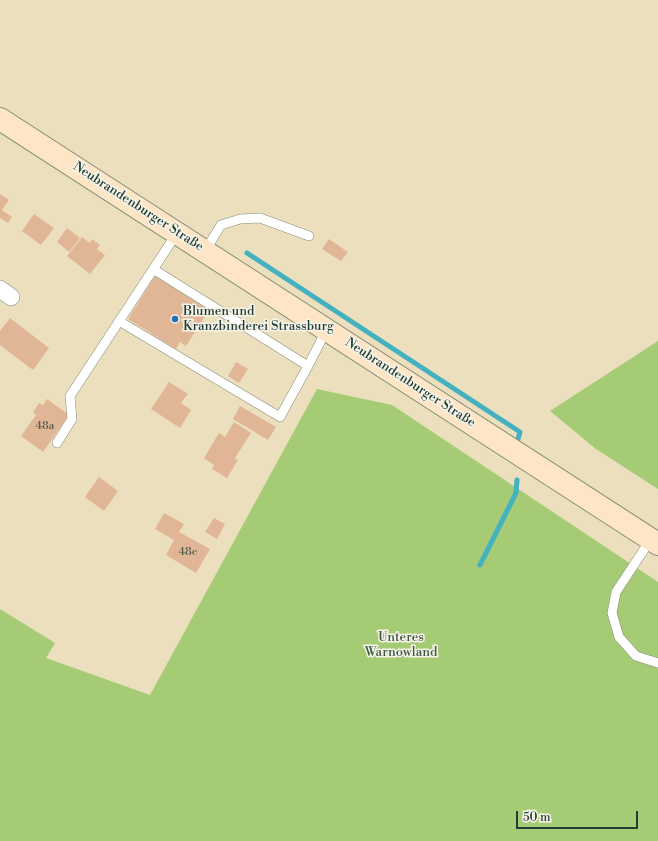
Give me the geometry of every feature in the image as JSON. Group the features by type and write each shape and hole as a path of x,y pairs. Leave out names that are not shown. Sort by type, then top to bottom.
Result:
{"main road":[{"name":"Neubrandenburger Straße","path":"0,119 654,542"}],"lane":[{"path":"205,251 221,225 240,219 260,218 309,236"},
{"path":"57,443 72,419 70,396 177,233"},
{"path":"153,269 308,366"},
{"path":"119,321 280,417 326,330"},
{"path":"654,542 616,592 612,612 619,637 636,656 658,663"}],"green space":[{"path":"658,341 658,489 596,449 550,411"},
{"name":"Unteres Warnowland","path":"317,389 392,405 658,582 658,841 0,841 0,609 55,643 46,658 150,695"}],"building":[{"path":"0,194 9,200 2,210 12,217 8,223 0,218"},
{"path":"34,214 54,228 41,245 22,231"},
{"path":"67,228 80,238 69,252 57,242"},
{"path":"82,237 90,243 92,239 100,245 97,249 105,255 90,274 67,256"},
{"path":"329,239 348,252 341,261 322,249"},
{"name":"Blumen und Kranzbinderei Strassburg","path":"155,276 209,310 186,346 180,342 176,349 128,319"},
{"path":"10,318 49,348 33,370 0,345 0,331"},
{"path":"236,362 248,369 239,383 228,376"},
{"path":"169,382 188,394 181,403 191,410 180,428 151,409"},
{"path":"47,399 69,415 43,452 21,436 36,415 33,412 39,403 43,405"},
{"path":"240,406 276,427 268,440 233,419"},
{"path":"234,422 251,433 235,458 238,460 227,478 212,469 214,465 204,458 219,433 225,437"},
{"path":"99,477 118,491 104,511 85,497"},
{"path":"164,513 184,524 179,532 210,549 196,573 166,555 174,540 155,529"},
{"path":"214,518 225,524 217,539 205,532"}],"waterway":[{"path":"247,253 520,432 518,439"},
{"path":"480,565 516,493 517,480"}],"place":[{"name":"Blumen und Kranzbinderei Strassburg","path":"175,319"}]}
